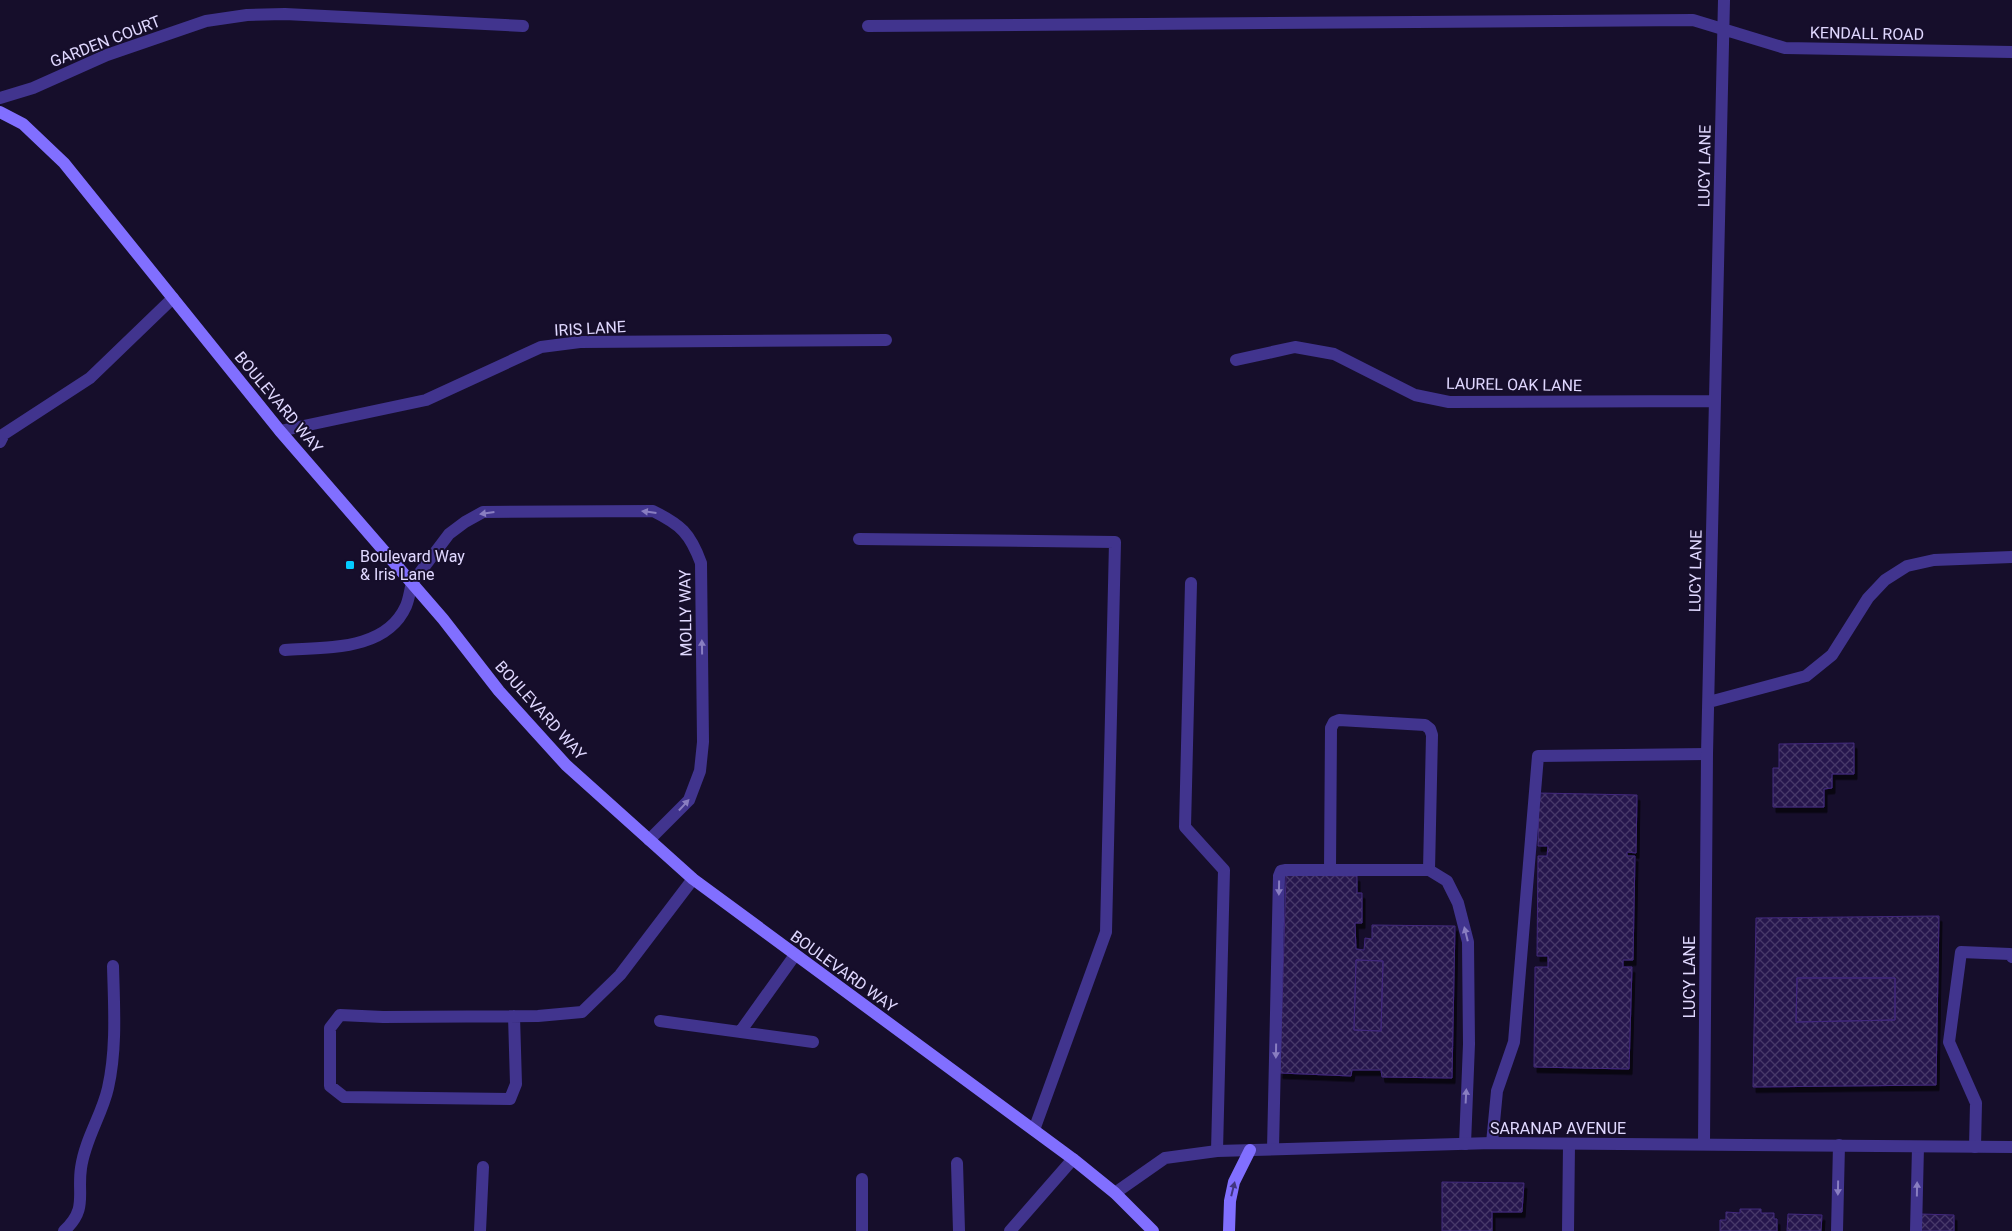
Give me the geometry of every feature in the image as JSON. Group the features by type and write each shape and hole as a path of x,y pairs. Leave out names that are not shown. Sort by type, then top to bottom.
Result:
{"street":[{"name":"LUCY LANE","path":"1704,1144 1714,401 1724,0"},
{"name":"GARDEN COURT","path":"0,98 34,88 107,55 188,27 206,21 247,15 285,14 523,26"},
{"name":"KENDALL ROAD","path":"868,26 1693,20 1723,31 1785,48 2012,52"},
{"name":"BOULEVARD WAY","path":"0,112 23,124 64,162 280,431 444,619 499,691 566,766 693,879 1073,1159 1115,1193 1153,1231"},
{"path":"0,442 4,434 90,378 173,298"},
{"name":"IRIS LANE","path":"280,431 426,400 541,347 580,342 886,340"},
{"name":"LAUREL OAK LANE","path":"1236,360 1295,347 1334,354 1415,395 1449,402 1714,401"},
{"name":"MOLLY WAY","path":"412,583 449,534 464,522 483,512 652,511 674,521 693,542 701,563 703,742 700,771 689,800 650,840"},
{"path":"859,539 1115,542 1106,932 1034,1130"},
{"path":"1709,702 1806,676 1832,655 1868,598 1885,580 1907,566 1934,560 2012,558"},
{"path":"285,650 338,647 361,643 384,633 398,620 407,605 412,583"},
{"path":"1191,583 1185,826 1224,870 1217,1151"},
{"path":"1330,870 1331,728 1334,722 1339,720 1425,725 1430,729 1432,735 1429,870"},
{"path":"1492,1143 1496,1091 1514,1042 1538,756 1708,754"},
{"path":"1273,1149 1279,876 1281,871 1286,870 1429,870 1447,881 1458,903 1468,942 1469,1044 1465,1144"},
{"path":"514,1016 516,1084 510,1099 344,1097 330,1086 330,1028 340,1015 383,1017 514,1016 582,1012 620,975 693,879"},
{"path":"1975,1147 1976,1103 1950,1042 1961,952 2010,954 2012,957"},
{"path":"740,1032 796,955"},
{"path":"64,1231 74,1221 80,1206 81,1168 87,1140 108,1089 114,1042 113,966"},
{"path":"660,1021 813,1042"},
{"name":"SARANAP AVENUE","path":"1115,1193 1166,1158 1217,1151 1492,1143 2012,1147"},
{"path":"1568,1231 1569,1145"},
{"path":"1837,1231 1839,1145"},
{"path":"1916,1231 1918,1147"},
{"path":"1229,1231 1230,1201 1234,1182 1250,1150"},
{"path":"1010,1231 1073,1159"},
{"path":"957,1163 958,1231"},
{"path":"480,1231 483,1167"},
{"path":"862,1179 862,1231"}],"building":[{"path":"1854,743 1854,774 1832,774 1832,788 1824,789 1824,807 1773,807 1773,768 1779,768 1779,744"},
{"path":"1539,793 1637,795 1636,853 1627,852 1627,856 1635,856 1633,960 1623,960 1623,967 1632,967 1629,1069 1534,1067 1535,967 1548,967 1548,956 1537,956 1538,856 1547,856 1548,846 1538,846"},
{"path":"1286,875 1357,876 1357,893 1362,893 1362,923 1355,923 1356,949 1364,950 1365,938 1372,939 1372,925 1455,926 1452,1078 1382,1077 1381,1070 1352,1070 1351,1076 1280,1073","holes":["1356,960 1383,961 1381,1031 1354,1030"]},
{"path":"1939,916 1936,1085 1753,1087 1756,918","holes":["1797,978 1895,978 1895,1020 1796,1022"]},
{"path":"1356,960 1383,961 1381,1031 1354,1030"},
{"path":"1797,978 1895,978 1895,1020 1796,1022"},
{"path":"1442,1182 1524,1183 1522,1212 1492,1212 1492,1231 1442,1231"},
{"path":"1740,1209 1761,1209 1761,1213 1774,1213 1774,1219 1777,1219 1777,1231 1720,1231 1720,1220 1726,1220 1726,1212 1740,1213"},
{"path":"1788,1214 1822,1215 1821,1231 1787,1231"},
{"path":"1921,1214 1954,1215 1954,1231 1920,1231"}],"place":[{"name":"Boulevard Way & Iris Lane","path":"350,565"}]}
